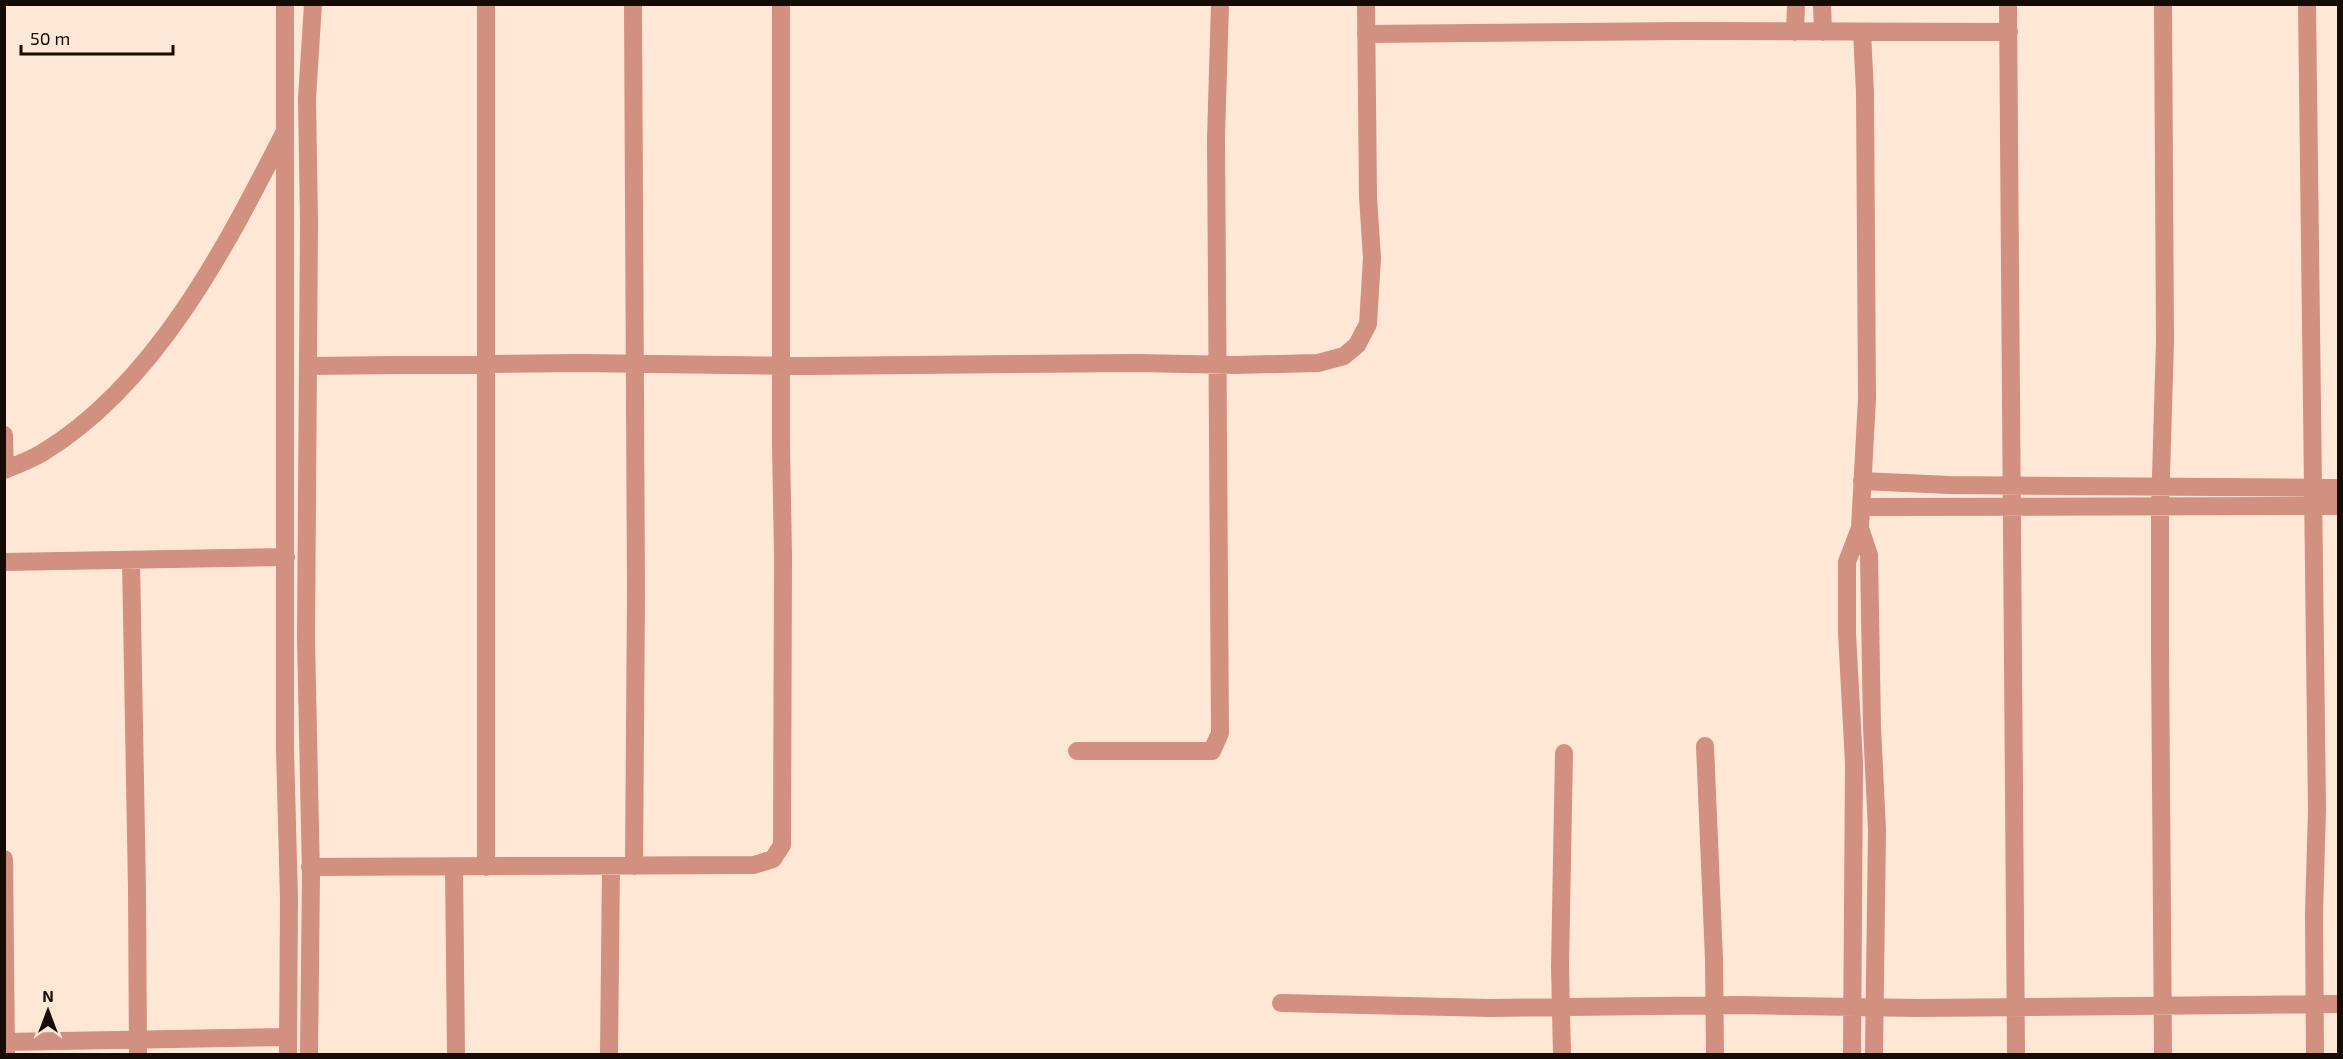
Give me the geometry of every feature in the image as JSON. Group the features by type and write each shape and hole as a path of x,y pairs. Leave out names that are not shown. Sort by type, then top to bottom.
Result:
{"street":[{"path":"4,859 5,1046 138,1048 288,1046 289,899 285,749 285,4"},
{"path":"309,1054 310,867 306,638 309,223 306,98 313,4"},
{"path":"486,4 486,867"},
{"path":"633,4 634,866"},
{"path":"310,867 754,866 773,859 782,845 781,4"},
{"path":"1077,752 1212,751 1221,733 1216,138 1220,4"},
{"path":"308,366 634,363 782,366 1217,364 1318,363 1344,356 1357,345 1368,324 1372,258 1368,197 1366,4"},
{"path":"1795,32 1796,4"},
{"path":"1822,4 1823,32"},
{"path":"2008,4 2016,1054"},
{"path":"2163,4 2165,341 2160,507 2163,1054"},
{"path":"2307,4 2317,810 2314,914 2315,1054"},
{"path":"1366,34 1684,31 2009,32"},
{"path":"1852,1054 1854,774 1847,633 1847,561 1860,528 1867,399 1865,93 1862,32"},
{"path":"4,435 5,470 41,454 86,421 138,370 187,307 239,221 286,129 306,98"},
{"path":"1862,481 2011,486 2338,488"},
{"path":"1862,507 2338,506"},
{"path":"1860,528 1869,555 1872,727 1877,830 1874,1054"},
{"path":"4,562 286,557"},
{"path":"131,560 138,1048"},
{"path":"1706,746 1715,1054"},
{"path":"1562,1054 1564,753"},
{"path":"609,1054 611,866"},
{"path":"454,867 456,1054"},
{"path":"1281,1003 1561,1007 2338,1004"}]}
